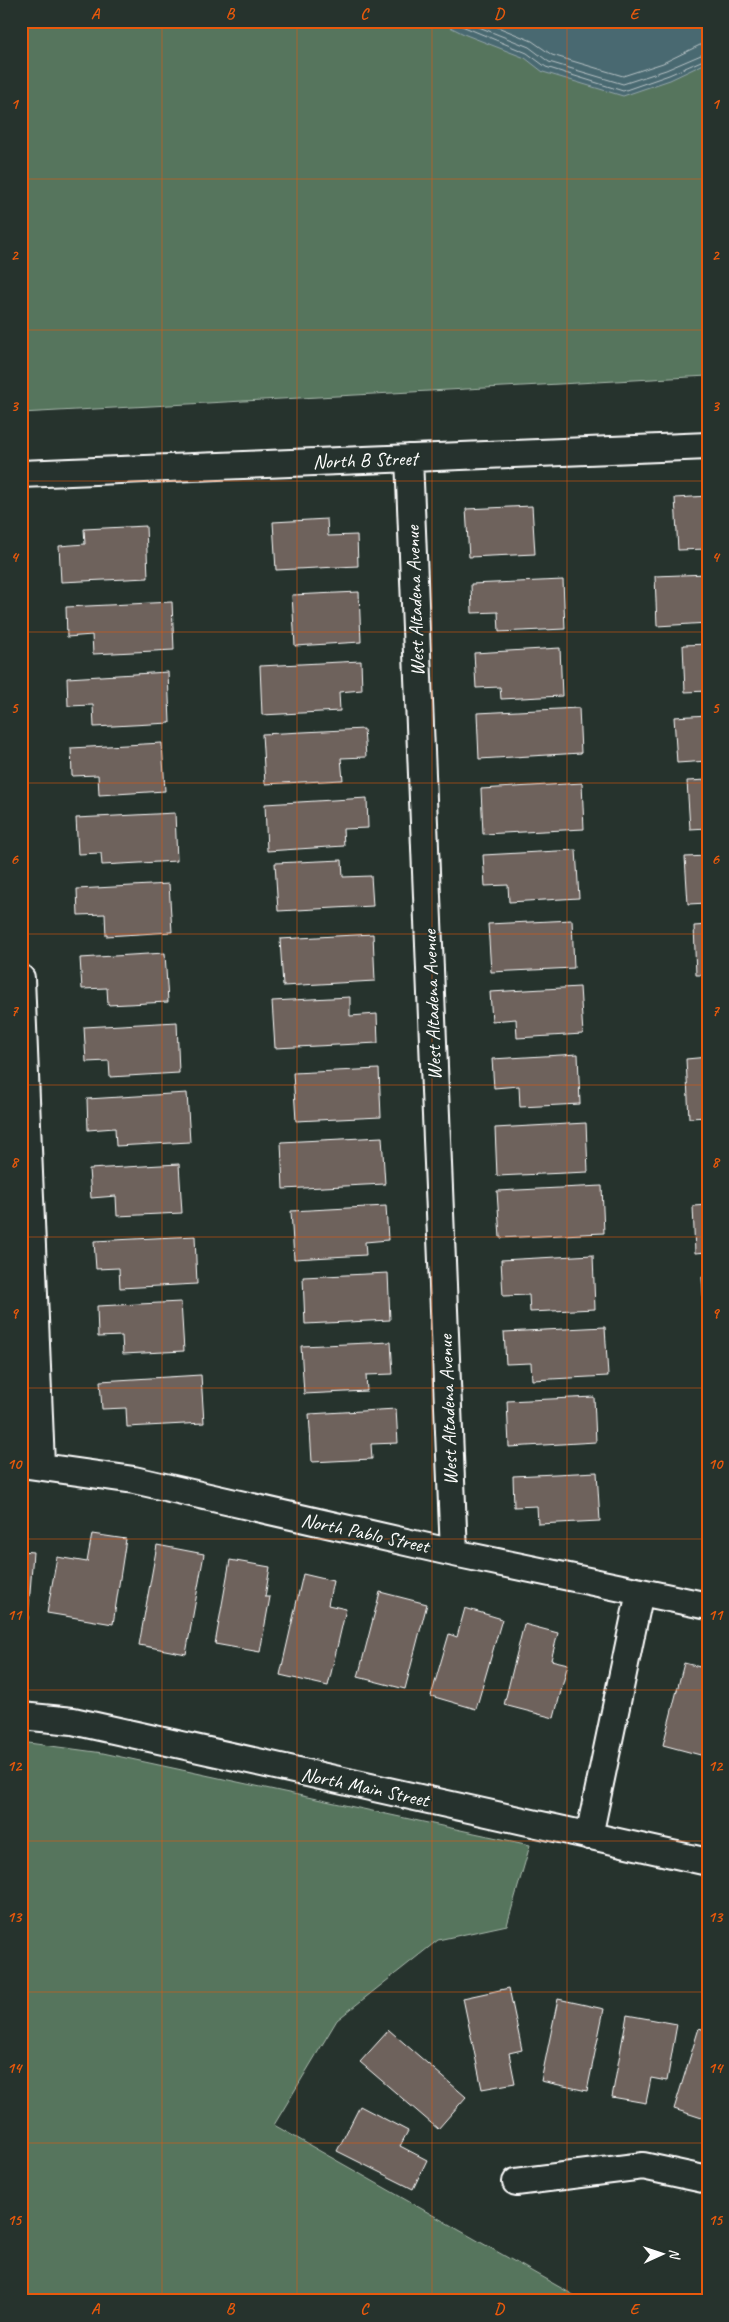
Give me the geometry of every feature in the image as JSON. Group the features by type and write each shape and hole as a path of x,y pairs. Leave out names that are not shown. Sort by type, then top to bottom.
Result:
{"street":[{"name":"North B Street","path":"21,474 708,446"},
{"name":"West Altadena Avenue","path":"409,458 454,1553"},
{"path":"21,978 31,1465"},
{"name":"North Pablo Street","path":"31,1465 134,1480 454,1553 708,1606"},
{"path":"589,1836 640,1592"},
{"name":"North Main Street","path":"21,1716 73,1721 708,1862"},
{"path":"516,2182 643,2166 708,2180"}],"green space":[{"path":"21,21 708,21 708,376 21,413"},
{"path":"21,1742 103,1753 530,1845 507,1925 438,1940 337,2020 274,2125 584,2301 21,2301"}],"water":[{"path":"438,21 708,21 708,62 670,80 623,96 543,72 525,58 466,35"}],"building":[{"path":"708,496 708,549 678,550 675,498"},
{"path":"532,506 535,554 469,557 466,509"},
{"path":"327,519 328,536 357,535 358,566 276,570 273,522"},
{"path":"146,526 148,578 61,582 59,546 85,544 84,529"},
{"path":"708,574 708,623 657,626 655,576"},
{"path":"563,580 565,629 499,632 498,612 472,613 471,584"},
{"path":"359,592 361,642 295,646 292,595"},
{"path":"172,602 174,650 93,654 92,635 67,637 66,607"},
{"path":"708,644 708,691 685,692 683,645"},
{"path":"560,648 562,696 501,699 500,687 476,688 474,653"},
{"path":"361,661 362,690 339,692 340,711 262,715 260,666"},
{"path":"168,672 170,723 94,727 93,705 68,706 67,678"},
{"path":"579,708 581,753 479,759 477,713"},
{"path":"708,715 708,761 677,763 674,717"},
{"path":"364,729 366,757 341,758 343,780 265,784 262,734"},
{"path":"162,743 165,791 99,795 98,775 72,776 71,748"},
{"path":"708,780 708,828 690,829 687,781"},
{"path":"582,783 584,829 483,834 481,789"},
{"path":"367,798 368,828 343,829 344,846 267,851 265,804"},
{"path":"175,813 177,861 102,865 101,853 78,854 76,818"},
{"path":"576,850 579,898 509,902 508,885 485,886 483,855"},
{"path":"708,856 708,903 688,904 685,857"},
{"path":"342,860 343,877 371,876 373,906 278,911 275,863"},
{"path":"169,884 172,932 106,936 105,914 78,915 77,889"},
{"path":"572,920 574,968 491,972 488,924"},
{"path":"708,925 708,975 696,975 694,926"},
{"path":"373,934 375,981 283,986 280,939"},
{"path":"165,953 168,1002 108,1005 107,988 82,989 80,958"},
{"path":"580,987 583,1034 517,1038 516,1019 492,1021 490,992"},
{"path":"350,997 350,1016 377,1014 378,1043 275,1048 272,1001"},
{"path":"177,1022 179,1073 110,1077 109,1061 86,1062 84,1027"},
{"path":"578,1054 580,1104 520,1107 519,1086 494,1088 492,1059"},
{"path":"708,1057 708,1117 689,1118 686,1059"},
{"path":"379,1069 381,1117 296,1121 293,1073"},
{"path":"187,1093 190,1142 116,1146 115,1128 88,1130 87,1099"},
{"path":"586,1123 588,1172 497,1176 495,1128"},
{"path":"382,1137 385,1184 283,1189 281,1142"},
{"path":"179,1164 182,1213 117,1216 116,1196 91,1198 89,1169"},
{"path":"602,1186 604,1233 500,1238 497,1191"},
{"path":"708,1205 708,1252 695,1253 693,1206"},
{"path":"386,1206 388,1240 365,1242 366,1255 294,1259 291,1211"},
{"path":"195,1236 197,1284 120,1288 119,1268 96,1269 94,1241"},
{"path":"593,1255 595,1309 530,1312 529,1295 503,1296 501,1260"},
{"path":"388,1273 390,1320 305,1324 303,1277"},
{"path":"702,1277 708,1277 708,1322 705,1323"},
{"path":"181,1302 184,1351 123,1354 122,1336 98,1337 97,1306"},
{"path":"605,1327 608,1376 532,1380 531,1363 506,1364 504,1332"},
{"path":"391,1342 393,1374 366,1375 367,1391 304,1394 301,1346"},
{"path":"201,1375 204,1423 127,1427 126,1408 102,1409 100,1381"},
{"path":"594,1397 596,1442 509,1447 507,1401"},
{"path":"396,1409 398,1443 371,1444 372,1459 312,1462 309,1414"},
{"path":"597,1472 600,1521 538,1524 537,1506 514,1507 513,1476"},
{"path":"21,1524 24,1524 22,1551 33,1552 28,1620 21,1619"},
{"path":"92,1534 126,1539 113,1624 47,1613 57,1557 87,1562"},
{"path":"157,1545 204,1554 186,1654 139,1645"},
{"path":"230,1560 270,1567 265,1597 270,1597 260,1652 215,1644"},
{"path":"303,1574 333,1581 328,1605 346,1609 328,1686 280,1675"},
{"path":"380,1592 427,1604 405,1689 358,1677"},
{"path":"465,1608 502,1619 476,1709 431,1696 449,1634 457,1637"},
{"path":"524,1624 558,1633 551,1660 568,1664 554,1718 504,1705"},
{"path":"684,1663 708,1669 708,1757 663,1745"},
{"path":"509,1988 522,2050 509,2053 515,2083 482,2089 463,1998"},
{"path":"558,1999 604,2009 587,2091 541,2081"},
{"path":"627,2015 677,2024 667,2081 651,2078 646,2103 612,2097"},
{"path":"699,2028 708,2031 708,2120 674,2109"},
{"path":"389,2030 466,2097 438,2129 360,2062"},
{"path":"360,2106 408,2131 400,2146 427,2160 413,2189 337,2151"}]}
